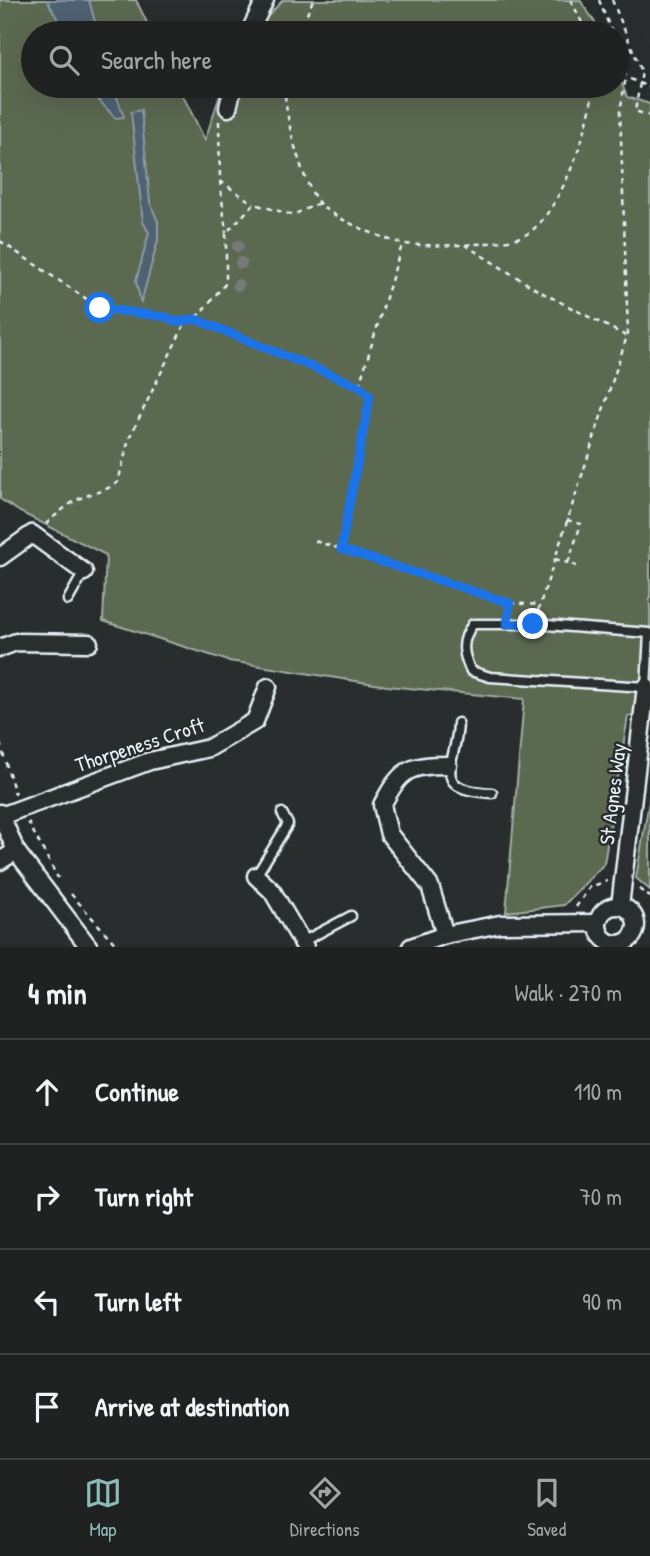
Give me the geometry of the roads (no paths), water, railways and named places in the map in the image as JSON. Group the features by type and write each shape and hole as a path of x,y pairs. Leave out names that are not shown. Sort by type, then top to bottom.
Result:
{"street":[{"path":"255,21 265,0"},
{"path":"224,112 229,98"},
{"path":"0,557 33,534 84,572"},
{"path":"0,648 16,642 89,643"},
{"name":"Thorpeness Croft","path":"1,815 150,761 209,748 255,722 268,687"},
{"name":"St Agnes Way","path":"620,906 648,687"},
{"path":"442,940 430,886 389,834 382,805 398,776 425,765 448,765"},
{"path":"1,815 16,851 89,947"},
{"path":"0,861 16,851"},
{"path":"256,876 272,891 304,945"},
{"path":"620,906 631,911 643,927 627,942 615,946 604,940 598,923 608,908 620,906"},
{"path":"411,947 500,923 598,923"}],"lane":[{"path":"68,600 84,572"},
{"path":"473,624 533,624 649,633 648,687 490,677 471,671 464,657 464,637 473,624"},
{"path":"458,723 458,739 448,765 454,783 466,792 492,793"},
{"path":"256,876 288,824 282,813"},
{"path":"304,945 351,916"}],"water":[{"path":"47,0 89,0 95,21 58,21"},
{"path":"97,98 117,98 124,117 115,118"},
{"path":"141,110 150,202 158,222 158,240 141,303 136,281 149,233 143,222 131,112"}]}
